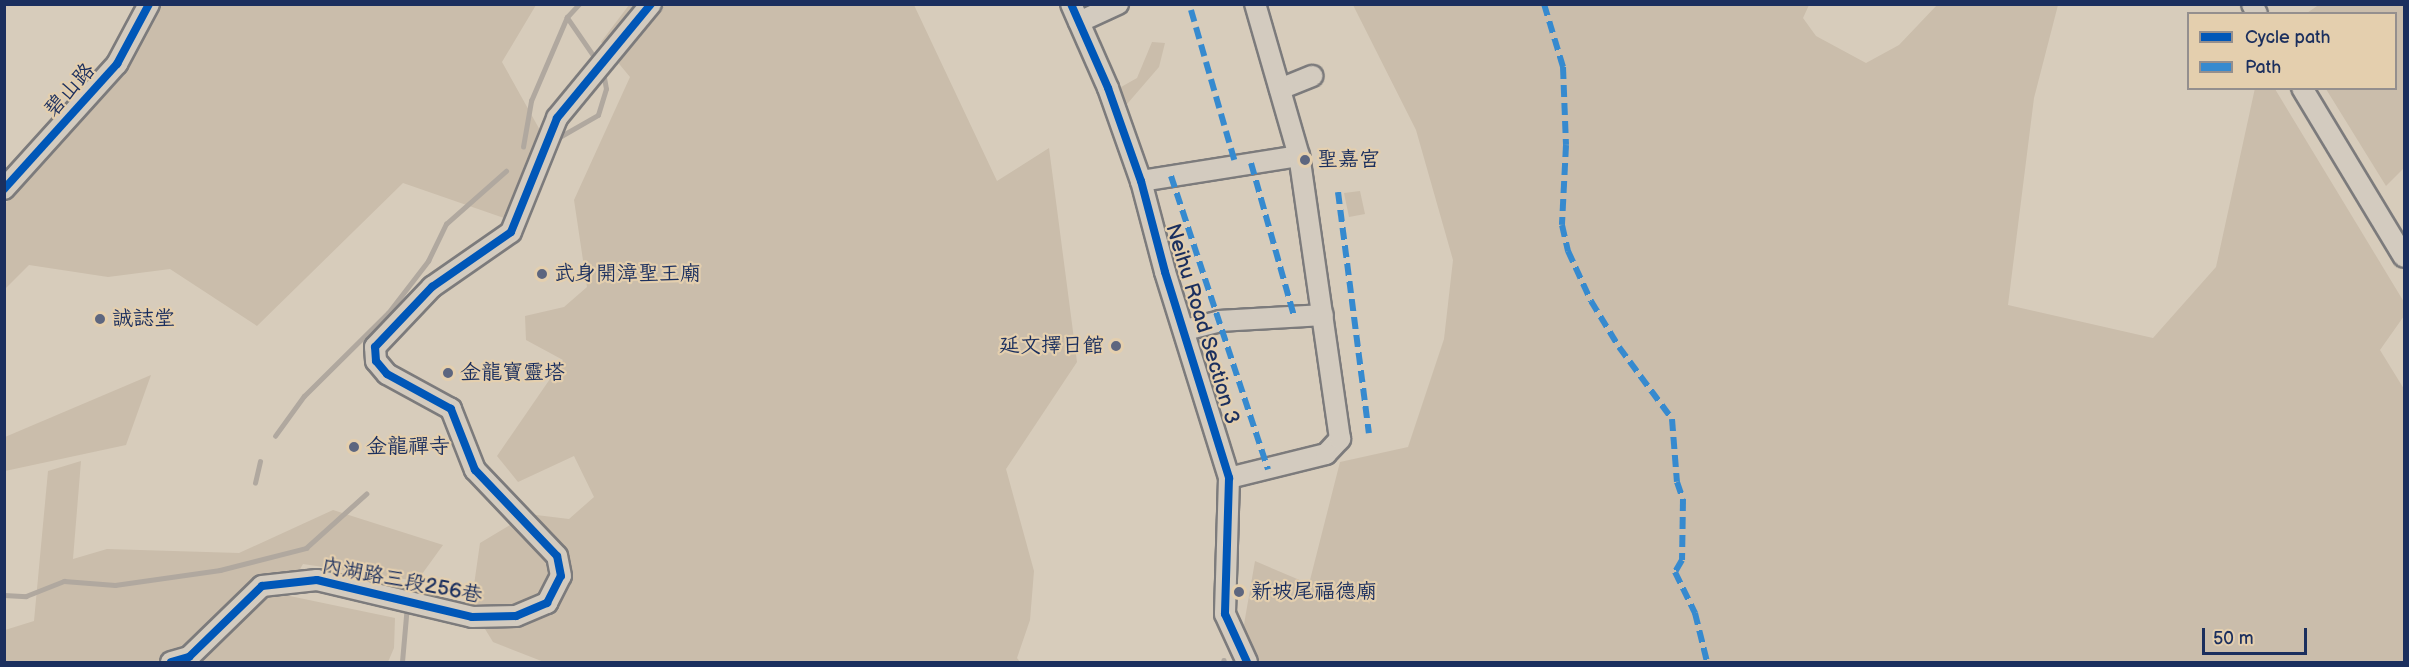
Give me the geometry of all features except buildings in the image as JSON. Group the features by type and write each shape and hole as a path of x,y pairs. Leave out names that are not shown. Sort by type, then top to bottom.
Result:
{"street":[{"name":"碧山路","path":"4,189 117,64 149,4"},
{"name":"內湖路三段256巷","path":"171,663 189,657 262,586 317,580 472,617 516,616 547,603 561,576 556,556 475,470 451,409 387,374 376,361 375,347 432,286 512,232 557,118 651,4"},
{"path":"1075,13 1118,4"},
{"path":"1229,477 1326,454 1340,438 1299,156 1255,4"},
{"name":"Neihu Road Section 3","path":"1075,13 1141,181 1165,272 1185,330 1229,477 1226,614 1247,663"},
{"path":"1280,89 1312,76"},
{"path":"2303,90 2404,257"},
{"path":"1141,181 1299,156"},
{"path":"1185,330 1220,321 1323,315"}],"shaded area":[{"path":"2320,4 2404,5 2404,168 2386,186 2327,90 2397,90 2397,12 2308,12"},
{"path":"161,5 536,5 502,62 546,141 504,218 403,183 257,326 170,269 108,277 29,265 5,289 5,204 125,74"},
{"path":"629,5 914,5 997,181 1049,148 1077,362 1006,469 1034,571 1030,620 1017,658 1020,662 544,662 493,642 471,606 480,543 528,514 569,519 594,497 574,456 518,482 497,456 563,360 526,340 525,316 564,307 587,287 574,200 630,77 601,42"},
{"path":"1353,5 1809,5 1803,18 1816,36 1866,63 1899,45 1937,5 2058,5 2034,98 2008,305 2153,338 2216,267 2255,90 2276,90 2404,302 2404,316 2380,350 2404,389 2404,662 1245,662 1242,636 1255,561 1309,584 1340,462 1408,447 1444,339 1453,260 1416,130"},
{"path":"1152,42 1165,43 1159,67 1121,111 1114,91 1137,78"},
{"path":"1360,191 1365,214 1349,217 1344,193"},
{"path":"151,375 126,445 5,471 5,437"},
{"path":"81,461 73,559 107,549 239,553 333,510 443,545 417,581 303,564 285,595 395,618 394,648 388,662 5,662 5,630 34,621 48,471"}],"waterway":[{"path":"523,147 531,101 567,17 579,4"},
{"path":"567,17 598,62"},
{"path":"556,139 598,115 606,89 603,72"},
{"path":"275,436 304,396 388,313 428,261 446,224 506,171"},
{"path":"255,483 260,462"},
{"path":"4,595 26,596 64,581 115,585 220,570 306,548 366,494"},
{"path":"402,662 407,605"}],"marked path":[{"path":"1544,4 1563,67 1566,145 1562,225 1568,251 1591,301 1619,347 1672,419 1677,482 1683,499 1682,560 1675,572 1695,613 1707,662"},
{"path":"1191,10 1236,166"},
{"path":"1251,163 1294,316"},
{"path":"1171,176 1268,469"},
{"path":"1338,192 1369,433"}],"cycle path":[{"path":"4,189 117,64 149,4"},
{"path":"171,662 189,657 262,586 317,580 472,617 516,616 547,603 561,576 557,556 475,470 451,409 387,374 376,361 375,347 432,287 511,232 557,118 651,4"},
{"path":"1071,4 1108,88 1141,181 1165,272 1229,478 1225,614 1247,662"}],"place":[{"name":"聖嘉宮","path":"1305,160"},
{"name":"武身開漳聖王廟","path":"542,274"},
{"name":"誠誌堂","path":"100,319"},
{"name":"延文擇日館","path":"1116,346"},
{"name":"金龍寶靈塔","path":"448,373"},
{"name":"金龍禪寺","path":"354,447"},
{"name":"新坡尾福德廟","path":"1239,592"}]}
